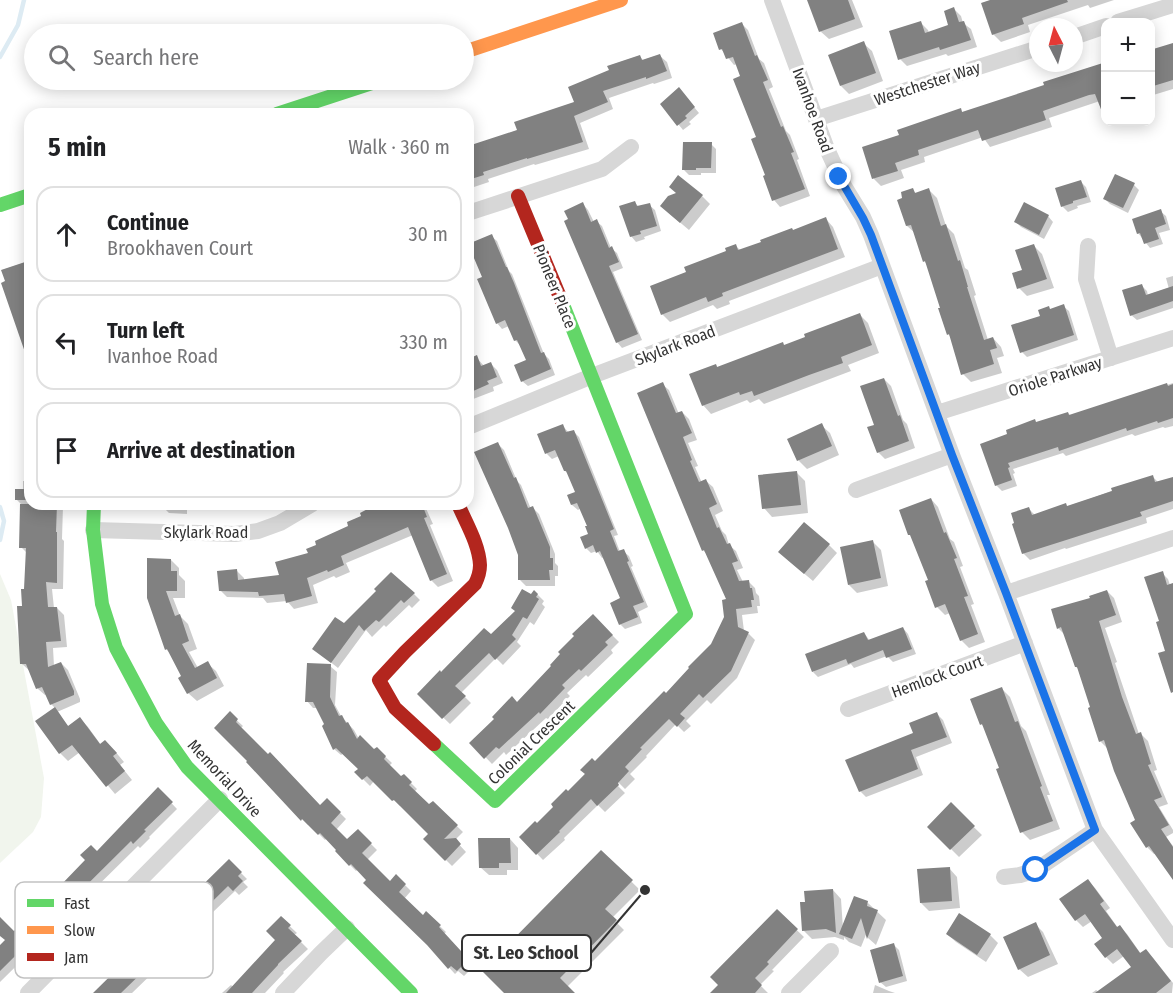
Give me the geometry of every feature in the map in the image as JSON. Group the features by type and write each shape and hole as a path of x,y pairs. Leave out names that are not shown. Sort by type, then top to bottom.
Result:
{"street":[{"path":"474,49 621,0"},
{"name":"Ivanhoe Road","path":"772,0 827,149 839,177 867,226 1095,830 1173,940"},
{"path":"1131,18 1173,5"},
{"path":"1083,33 1101,28"},
{"name":"Westchester Way","path":"816,119 1029,51"},
{"path":"295,108 350,90"},
{"path":"474,211 602,169 631,147"},
{"name":"Pioneer Place","path":"518,196 592,376"},
{"path":"0,205 24,197"},
{"path":"1088,246 1086,279 1111,358"},
{"name":"Skylark Road","path":"474,425 592,376 882,266"},
{"name":"Oriole Parkway","path":"937,413 1173,338"},
{"name":"Colonial Crescent","path":"460,510 476,548 480,562 480,574 475,584 379,680 395,708 495,801 686,614 592,376"},
{"path":"856,490 952,455"},
{"name":"Memorial Drive","path":"94,510 93,530 102,604 116,648 156,723 187,767 411,993"},
{"name":"Skylark Road","path":"93,530 235,534 258,531 280,523 302,510"},
{"path":"1006,593 1173,538"},
{"name":"Hemlock Court","path":"848,709 1025,644"},
{"path":"138,882 220,799"},
{"path":"1004,877 1036,870 1095,830"},
{"path":"283,993 347,928"},
{"path":"789,993 831,951"},
{"path":"28,993 43,978"}],"shaded area":[{"path":"0,574 11,600 44,778 41,817 33,832 0,863"}],"building":[{"path":"807,0 848,0 855,19 819,32"},
{"path":"990,0 1067,0 1068,2 1022,18 1024,24 992,35 981,3"},
{"path":"954,7 959,22 964,21 971,40 898,60 889,31 921,21 925,33 948,25 944,11"},
{"path":"742,22 755,56 757,55 768,80 763,82 794,152 791,153 805,189 772,201 751,139 756,137 733,79 740,76 733,57 726,59 722,49 719,50 713,33"},
{"path":"864,41 876,73 840,86 828,55"},
{"path":"1173,43 1173,80 1155,85 1155,72 1155,48"},
{"path":"660,54 667,71 603,91 608,102 574,116 583,142 483,172 484,175 474,178 474,144 517,130 514,122 574,102 568,87 609,70 607,66 640,55 642,60"},
{"path":"1101,64 1101,109 1095,94 1089,95 1043,111 1046,120 982,141 978,130 918,150 919,155 895,163 898,171 872,179 862,147 899,135 897,130 961,108 962,112 1044,85 1043,82 1074,72 1083,72 1083,69"},
{"path":"679,87 695,107 677,126 660,104"},
{"path":"683,142 712,142 711,168 682,170"},
{"path":"1115,174 1135,183 1123,208 1103,199"},
{"path":"678,175 703,195 680,223 660,206 668,196 676,193 669,187"},
{"path":"1081,180 1087,197 1061,207 1055,188"},
{"path":"913,188 915,193 929,188 941,226 946,224 958,261 960,260 984,340 993,337 997,348 990,350 994,364 961,375 925,261 923,262 911,225 906,226 897,200 902,198 901,192"},
{"path":"635,201 637,206 650,203 657,226 630,237 619,206"},
{"path":"583,202 591,222 597,219 609,248 612,246 619,262 609,266 638,334 616,343 564,221 568,219 564,211"},
{"path":"1024,202 1049,215 1039,235 1014,222"},
{"path":"1161,209 1166,224 1155,228 1159,239 1144,244 1140,233 1137,234 1132,219"},
{"path":"826,217 838,249 722,293 723,296 708,302 706,297 661,315 650,286 686,272 684,267 726,251 725,248 736,244 738,250"},
{"path":"492,234 541,353 544,352 551,369 521,382 514,365 526,360 505,320 496,324 477,279 482,277 474,258 474,242"},
{"path":"1034,244 1047,279 1017,289 1012,273 1022,270 1015,250"},
{"path":"24,262 24,349 1,283 5,281 1,270"},
{"path":"1142,284 1146,295 1173,286 1173,301 1130,316 1122,290"},
{"path":"1064,304 1074,335 1020,353 1011,325 1040,316 1038,310"},
{"path":"860,313 872,345 841,357 843,363 754,396 752,391 740,395 739,392 702,406 689,374 716,364 717,367 783,342 784,345 805,337 804,334"},
{"path":"477,355 481,366 491,362 497,377 487,381 489,384 474,391 474,356"},
{"path":"884,378 909,441 877,453 867,427 874,425 860,386"},
{"path":"663,382 676,413 682,411 692,433 683,437 692,460 690,461 699,482 706,479 717,504 709,508 717,528 719,527 727,544 730,543 738,561 732,563 739,581 749,580 750,588 752,588 754,600 751,600 752,607 736,609 738,627 749,632 731,671 703,698 699,694 680,714 685,718 677,727 669,719 625,767 629,771 618,783 619,785 597,806 591,799 536,855 519,837 535,821 537,823 553,807 551,804 585,774 580,770 592,758 595,761 664,691 666,693 711,644 724,617 722,600 726,599 704,550 702,551 637,393"},
{"path":"1167,383 1168,386 1173,384 1173,418 1127,431 1126,428 1059,451 1058,447 1008,463 1012,480 995,486 980,444 1007,434 1006,430 1035,419 1036,422 1068,412 1069,415"},
{"path":"822,423 832,446 797,461 787,439"},
{"path":"563,424 566,432 574,430 614,529 610,531 618,551 624,549 644,602 633,606 638,617 619,625 610,603 620,598 600,551 596,553 593,545 585,549 580,537 588,534 585,526 587,526 577,503 571,505 567,495 575,492 566,471 555,450 545,454 537,434"},
{"path":"498,442 514,478 516,477 528,508 533,506 550,547 553,570 549,570 550,580 518,580 518,555 474,452"},
{"path":"797,471 801,505 762,509 758,475"},
{"path":"1153,475 1155,482 1173,477 1173,501 1140,512 1142,516 1022,554 1012,524 1014,523 1011,513 1029,507 1032,515 1066,503 1067,506 1112,491 1111,488"},
{"path":"15,489 24,489 24,500 15,500"},
{"path":"931,498 944,533 946,532 957,558 954,559 968,596 964,597 978,634 960,641 945,604 935,608 925,581 928,580 899,510"},
{"path":"20,504 24,504 24,510 57,510 57,583 46,582 48,607 57,607 61,641 46,642 48,667 61,662 74,695 50,705 42,687 36,689 26,664 20,664 17,606 22,606 21,589 24,589 26,548 19,548"},
{"path":"366,510 424,510 427,517 424,518 447,574 430,581 408,527 341,556 344,565 307,578 312,596 286,603 284,594 259,596 258,592 219,591 217,571 237,569 238,580 279,575 275,562 308,553 306,549 316,545 315,541 348,526 347,522 361,516 360,513"},
{"path":"804,522 830,544 804,574 778,552"},
{"path":"873,540 881,578 848,585 840,547"},
{"path":"147,558 171,559 171,571 177,571 177,591 166,591 175,616 180,614 189,641 182,644 195,668 208,661 217,678 187,694 178,678 181,676 167,649 165,650 147,598"},
{"path":"1163,571 1167,585 1173,583 1173,692 1171,693 1158,653 1165,651 1156,622 1159,621 1144,577"},
{"path":"391,572 415,593 404,603 401,600 379,622 376,620 364,631 359,625 331,663 312,649 335,617 344,623 376,591 374,589"},
{"path":"522,589 531,594 534,590 539,599 527,619 523,617 512,635 516,639 495,660 489,653 455,686 466,696 442,719 417,694 484,628 491,634 515,611 511,608"},
{"path":"1107,590 1116,615 1099,621 1122,697 1136,734 1141,732 1151,764 1148,765 1162,797 1154,800 1169,825 1161,829 1173,847 1173,880 1149,846 1146,848 1130,823 1135,820 1114,771 1104,740 1099,742 1077,667 1075,667 1061,627 1057,629 1051,609 1090,598 1089,596"},
{"path":"593,614 613,635 605,642 608,645 581,671 579,669 562,685 565,688 540,714 539,712 499,749 496,747 484,759 469,743 494,719 492,717 512,696 517,702 551,666 560,654 558,652 574,636 572,634"},
{"path":"903,627 912,649 886,658 883,650 848,664 846,659 812,672 805,654 864,632 868,640"},
{"path":"307,663 331,664 330,697 339,716 342,715 346,723 348,722 357,739 360,735 374,749 377,747 386,756 384,759 401,776 404,774 412,782 409,785 429,804 433,801 458,825 444,839 456,838 461,844 445,861 423,839 428,834 394,800 392,801 367,776 362,780 354,772 358,769 336,748 333,750 313,702 305,702"},
{"path":"1002,687 1015,722 1018,721 1053,821 1020,833 996,769 999,768 970,699"},
{"path":"55,707 68,726 80,717 100,744 105,740 117,753 113,756 125,771 106,787 72,745 59,754 35,721"},
{"path":"230,711 238,719 236,722 268,754 270,752 320,805 327,798 341,812 331,823 347,839 358,829 372,843 362,853 390,881 396,874 406,884 399,892 423,915 426,911 441,925 439,927 461,951 466,947 473,955 457,971 451,966 448,969 427,945 363,883 366,880 351,864 349,866 320,833 318,835 302,819 301,821 214,728"},
{"path":"937,712 947,737 911,750 918,769 859,792 845,760 913,733 909,723"},
{"path":"158,787 173,802 133,844 131,841 90,882 64,882 85,860 80,855 91,845 97,851"},
{"path":"951,802 975,826 950,850 927,827"},
{"path":"478,838 510,838 511,863 499,863 499,868 479,868"},
{"path":"601,850 633,880 605,909 617,920 560,978 575,993 504,993 482,971"},
{"path":"229,859 242,872 238,876 243,881 233,891 228,886 213,901 213,882 206,882"},
{"path":"950,867 952,901 920,903 917,869"},
{"path":"1088,879 1104,901 1100,904 1117,927 1120,925 1140,953 1146,949 1171,981 1156,993 1095,993 1131,967 1117,949 1105,958 1094,944 1102,938 1085,914 1075,921 1059,899"},
{"path":"833,889 836,933 826,929 802,931 800,902 805,902 804,891"},
{"path":"854,896 868,901 867,906 878,910 867,939 861,918 852,939 839,934"},
{"path":"777,909 798,929 755,978 762,985 755,993 710,993 718,985 710,977"},
{"path":"959,913 991,934 977,955 946,934"},
{"path":"281,916 291,925 288,928 302,941 252,993 226,993 275,940 266,931"},
{"path":"0,917 14,931 15,956 0,971 0,945 5,940 0,936"},
{"path":"1036,922 1050,955 1018,970 1003,937"},
{"path":"894,943 903,976 879,983 870,950"},
{"path":"108,978 136,978 121,993 93,993"}],"waterway":[{"path":"0,57 18,25 24,0"},
{"path":"0,507 4,521 0,540"}],"traffic: fast":[{"path":"295,108 350,90"},
{"path":"0,205 24,197"},
{"path":"434,744 495,801 686,614 562,302"},
{"path":"94,510 93,530 102,604 116,648 156,723 187,767 411,993"}],"traffic: slow":[{"path":"474,49 621,0"}],"traffic: jam":[{"path":"518,196 562,302"},
{"path":"434,744 395,708 379,680 476,582 480,570 479,557 475,541 461,510"}],"place":[{"name":"St. Leo School","path":"645,890"}],"route":[{"path":"839,177 871,235 1095,830 1036,870"}]}
